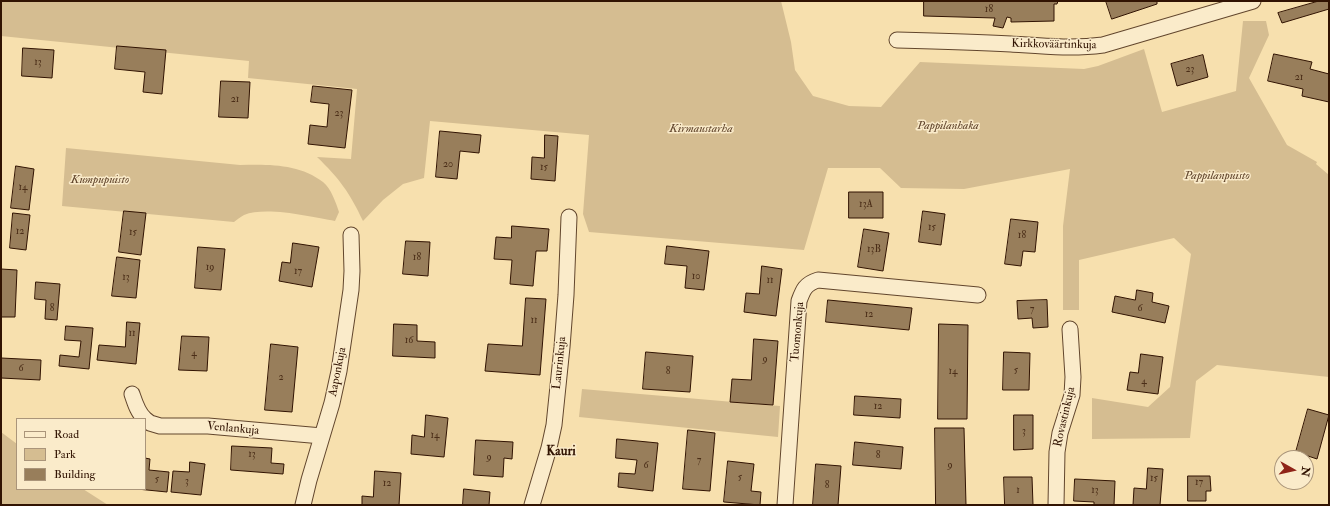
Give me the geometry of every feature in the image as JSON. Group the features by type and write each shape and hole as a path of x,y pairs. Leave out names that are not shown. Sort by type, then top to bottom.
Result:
{"street":[{"name":"Kirkkoväärtinkuja","path":"897,40 1058,48 1089,47 1103,45 1253,1"},
{"name":"Laurinkuja","path":"532,505 549,448 554,425 566,295 569,217"},
{"name":"Aaponkuja","path":"303,505 332,403 339,371 351,290 351,235"},
{"name":"Tuomonkuja","path":"785,505 799,301 805,286 810,282 818,280 978,295"},
{"name":"Rovastinkuja","path":"1056,505 1057,452 1060,433 1072,395 1073,376 1070,329"},
{"name":"Venlankuja","path":"132,394 136,406 144,418"},
{"name":"Venlankuja","path":"146,420 150,423 160,426 208,426 322,436"}],"green space":[{"path":"1,1 781,1 791,42 795,70 813,96 849,106 881,107 920,62 1084,69 1098,66 1144,49 1162,112 1236,91 1243,21 1266,21 1269,35 1249,78 1287,145 1317,162 1316,164 1329,175 1329,377 1217,365 1196,381 1190,438 1092,439 1092,398 1148,407 1170,387 1191,254 1174,238 1079,260 1079,310 1063,310 1063,226 1070,169 964,189 901,188 880,168 828,168 804,250 589,232 583,214 589,135 430,121 424,178 403,184 383,200 363,221 343,186 317,157 351,159 357,89 248,78 249,61 1,36"},
{"name":"Kumpupuisto","path":"66,148 240,165 273,165 294,168 314,176 323,182 333,196 339,212 335,221 289,213 264,212 244,215 234,222 62,206"},
{"path":"582,389 780,406 778,437 579,417"},
{"path":"1,432 16,443 16,490 85,490 108,505 1,505"}],"building":[{"path":"924,1 1058,1 1057,4 1054,4 1054,21 1011,22 1011,18 1007,17 1003,28 993,26 995,18 924,16"},
{"path":"1106,1 1157,1 1157,4 1112,19"},
{"path":"1319,1 1329,1 1329,9 1282,23 1278,13"},
{"path":"117,46 166,50 162,94 143,92 145,72 115,69"},
{"path":"23,48 54,50 52,78 22,76"},
{"path":"1274,54 1312,62 1310,69 1329,74 1329,102 1302,96 1303,89 1268,81"},
{"path":"1203,55 1208,77 1177,86 1171,64"},
{"path":"221,81 250,82 248,118 219,117"},
{"path":"313,86 352,90 345,148 308,144 310,125 327,127 329,104 311,102"},
{"path":"440,131 481,135 479,153 460,151 457,179 436,177"},
{"path":"545,135 558,136 555,181 531,179 532,157 544,158"},
{"path":"16,166 34,169 29,210 11,208"},
{"path":"849,192 883,192 883,218 849,218"},
{"path":"124,211 146,213 141,255 119,252"},
{"path":"923,211 945,214 941,245 919,242"},
{"path":"13,213 30,215 26,250 10,248"},
{"path":"1011,219 1038,222 1035,252 1023,251 1021,266 1005,264"},
{"path":"512,226 549,229 547,251 536,251 533,286 510,284 512,260 494,259 496,237 511,238"},
{"path":"864,229 889,233 883,271 858,267"},
{"path":"406,241 430,242 428,276 403,274"},
{"path":"293,243 319,247 312,287 279,281 282,262 290,263"},
{"path":"667,246 709,251 704,290 685,288 687,266 665,264"},
{"path":"198,247 225,249 221,290 195,288"},
{"path":"117,257 140,260 136,298 112,296"},
{"path":"762,266 782,269 776,316 744,312 746,293 759,294"},
{"path":"1,269 17,270 15,317 1,317"},
{"path":"36,282 60,284 57,320 45,319 46,300 35,299"},
{"path":"1137,290 1153,293 1152,302 1169,306 1165,323 1112,312 1115,296 1135,300"},
{"path":"526,298 546,299 540,375 485,371 488,344 522,346"},
{"path":"828,300 912,308 909,330 826,322"},
{"path":"1047,300 1048,327 1033,328 1032,318 1018,319 1017,301"},
{"path":"127,322 140,323 136,364 97,360 99,345 125,347"},
{"path":"394,324 417,325 417,341 435,342 435,358 393,356"},
{"path":"939,324 968,325 967,419 938,419"},
{"path":"66,326 93,328 89,369 59,366 60,355 79,357 81,341 65,340"},
{"path":"182,336 209,337 207,371 179,370"},
{"path":"754,339 778,341 773,405 730,402 732,379 751,380"},
{"path":"271,344 298,347 292,412 265,410"},
{"path":"646,352 693,356 690,392 643,389"},
{"path":"1004,352 1030,353 1029,390 1003,390"},
{"path":"1141,354 1163,357 1158,394 1127,390 1130,372 1138,373"},
{"path":"1,358 41,360 40,380 1,378"},
{"path":"855,396 901,399 900,418 854,415"},
{"path":"1308,409 1329,415 1317,459 1314,458 1314,450 1297,450"},
{"path":"426,415 448,418 444,457 411,454 412,435 424,437"},
{"path":"1014,415 1033,415 1033,449 1014,450"},
{"path":"935,428 964,428 966,505 936,505"},
{"path":"688,430 715,433 710,491 683,489"},
{"path":"617,439 658,443 653,491 618,487 619,473 635,474 637,460 616,458"},
{"path":"476,440 513,442 512,459 504,458 503,477 474,475"},
{"path":"855,442 903,447 901,469 853,465"},
{"path":"232,446 272,448 271,463 284,464 283,474 231,470"},
{"path":"146,458 150,459 149,470 169,472 167,492 146,490"},
{"path":"728,461 754,464 751,491 761,492 760,505 724,502"},
{"path":"190,462 205,464 201,495 171,492 173,471 189,472"},
{"path":"816,464 841,466 838,505 813,505"},
{"path":"1148,468 1163,469 1160,505 1133,505 1134,488 1146,489"},
{"path":"375,471 401,473 399,505 362,505 362,496 373,497"},
{"path":"1188,476 1210,476 1211,491 1206,491 1206,501 1188,501"},
{"path":"1004,477 1032,477 1033,505 1005,505"},
{"path":"1075,479 1115,481 1114,505 1094,505 1094,502 1074,501"},
{"path":"464,489 490,492 489,505 463,505"}],"district":[{"name":"Kauri","path":"561,452"}],"park label":[{"name":"Pappilanhaka","path":"948,126"},
{"name":"Kirmaustarha","path":"701,129"},
{"name":"Pappilanpuisto","path":"1217,176"}]}
